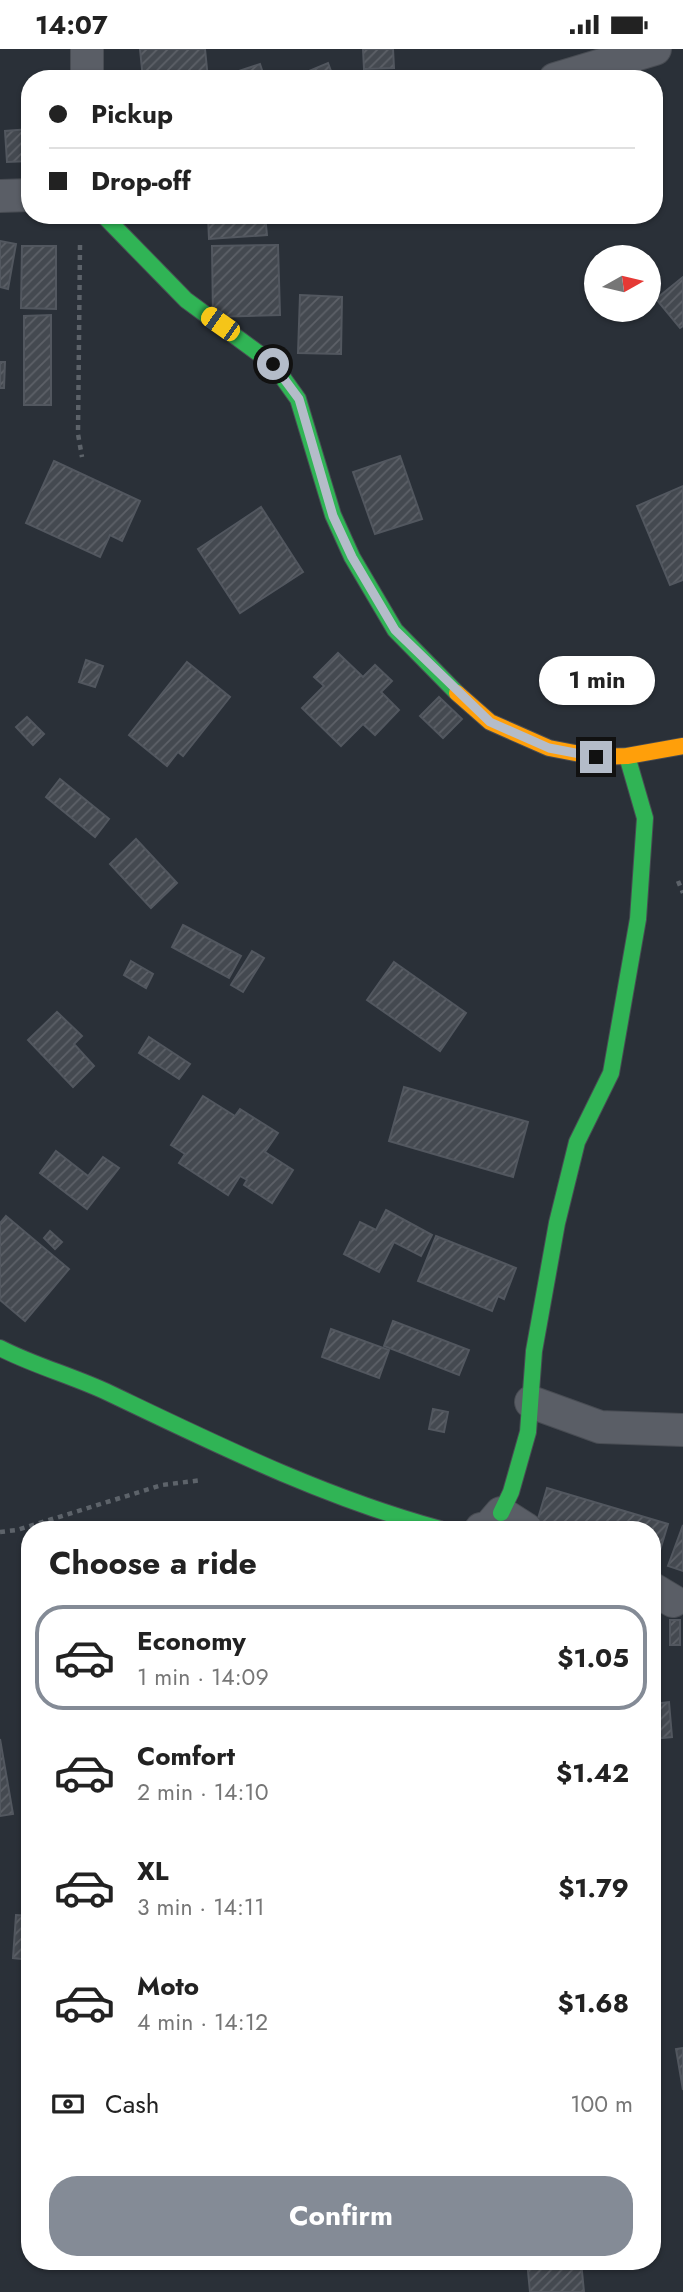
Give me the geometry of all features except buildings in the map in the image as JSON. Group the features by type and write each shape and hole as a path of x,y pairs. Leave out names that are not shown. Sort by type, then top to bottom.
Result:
{"street":[{"path":"87,49 87,70"},
{"path":"585,70 655,49"},
{"path":"0,196 21,195"},
{"path":"112,224 186,300 273,364 299,399 333,516 352,557 395,630 490,722 549,748 596,757 627,756 683,746"},
{"path":"504,1521 528,1432 534,1351 557,1223 577,1142 611,1073 638,919 645,818 627,756"},
{"path":"0,1348 46,1370 106,1391 300,1485 415,1521"},
{"path":"531,1402 600,1427 683,1430"}],"path":[{"path":"80,235 78,434 82,457"},
{"path":"46,1521 162,1485 206,1479"},
{"path":"0,1532 21,1529"}],"traffic: fast":[{"path":"112,224 186,300 273,364 298,399 333,515 352,557 395,630 457,693"},
{"path":"501,1513 511,1492 528,1432 534,1351 557,1223 577,1142 611,1073 638,919 645,818 627,756"},
{"path":"0,1348 95,1387 313,1486 414,1521"}],"traffic: slow":[{"path":"457,693 490,722 549,748 596,757 627,756 683,746"}],"route":[{"path":"273,364 299,399 333,516 352,557 395,630 490,722 549,748 596,757"}]}
